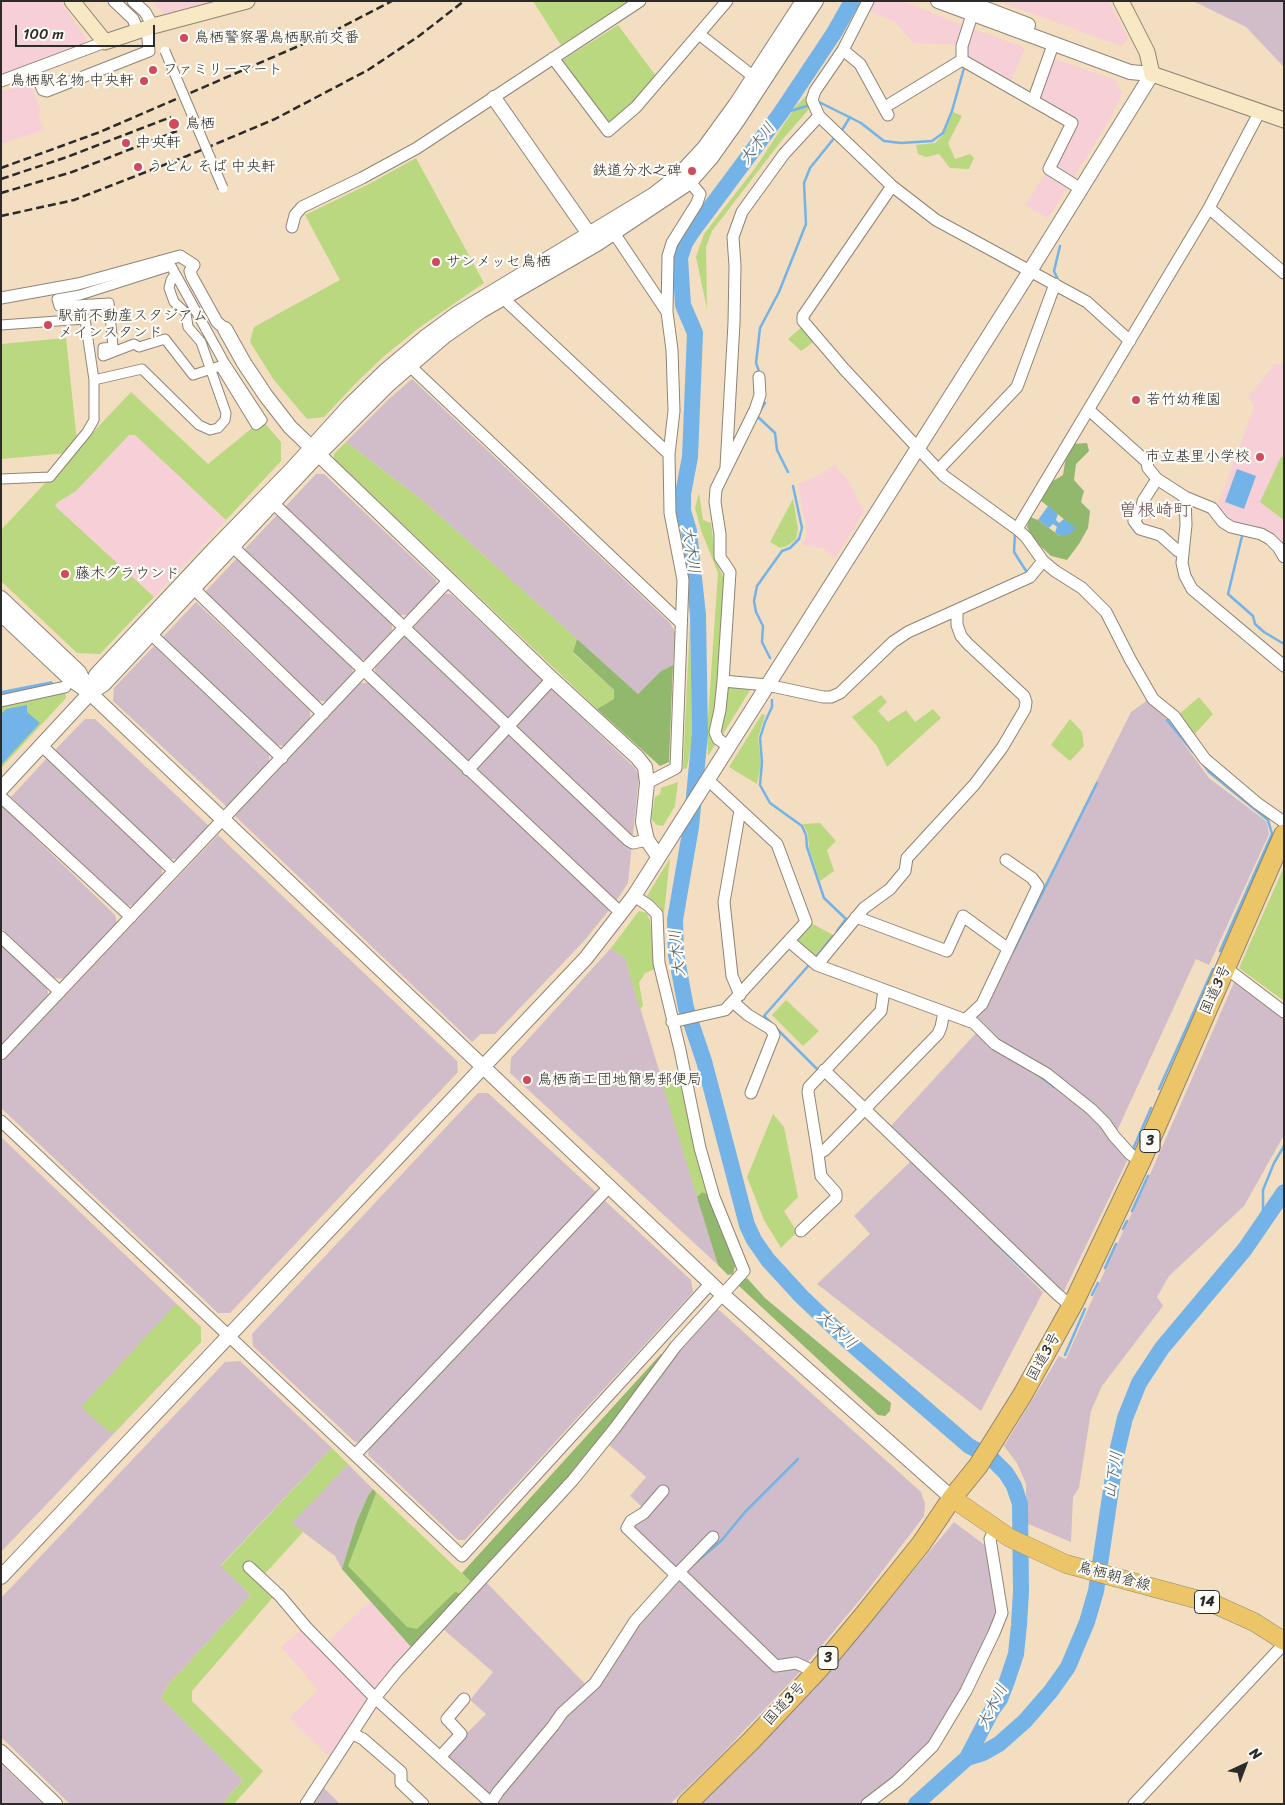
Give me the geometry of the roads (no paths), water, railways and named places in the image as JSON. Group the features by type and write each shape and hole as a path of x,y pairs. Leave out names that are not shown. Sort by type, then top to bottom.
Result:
{"highway":[{"name":"国道3号","path":"687,1804 751,1741 816,1672 921,1544 996,1438 1023,1394 1074,1302 1141,1161 1284,833"}],"main road":[{"path":"80,4 105,42 247,1"},
{"path":"1121,1 1148,52 1152,74 1284,120"},
{"name":"鳥栖朝倉線","path":"952,1498 1010,1538 1066,1564 1214,1604 1254,1622 1284,1642"}],"street":[{"path":"114,1 146,29"},
{"path":"34,69 43,90 47,91 149,50 145,12 133,1"},
{"path":"292,227 295,215 302,207 362,178 417,148 640,1"},
{"path":"553,58 608,131 636,107 727,1"},
{"path":"1,789 90,693 104,684 232,546 274,504 361,394 386,370 424,338 458,313 593,238 614,233 690,182 711,158 803,1"},
{"path":"90,693 96,675 214,549 387,386 445,336 481,311 504,299 680,175 758,80 816,1"},
{"path":"868,1 843,50 815,92 812,100 819,116 892,186 936,220 1087,302 1130,342"},
{"path":"938,1 1130,72 1152,74"},
{"path":"965,1 1125,61 1152,74"},
{"path":"962,60 962,46 972,15"},
{"path":"700,34 758,80"},
{"path":"1,80 105,42"},
{"path":"1033,101 1053,45"},
{"path":"843,50 860,64 886,111 962,60"},
{"path":"165,51 223,188"},
{"path":"962,60 1072,123 1049,170 1081,189"},
{"path":"1,1577 586,958 621,913 634,896 706,779 768,685 1030,272 1152,74"},
{"path":"494,98 593,238"},
{"path":"1017,529 1209,208 1260,111"},
{"path":"726,467 734,323 735,266 733,237 742,212 784,154 819,116"},
{"path":"647,783 676,768 683,580 670,512 669,454 674,411 672,350 667,312 668,256 672,243 697,203 700,194 690,182"},
{"path":"892,186 803,316 803,321 844,369 944,476 1017,529 1026,537 1043,561 1082,588 1106,612 1130,659 1154,699 1174,716 1205,759 1257,803 1284,833"},
{"path":"1209,208 1284,273"},
{"path":"614,233 667,312"},
{"path":"1,298 78,284 180,256 194,265 190,271 192,277 217,322 225,329 244,363 290,427 645,766 647,783 643,822 647,840 658,856"},
{"path":"171,266 176,274 218,351 262,420 256,425 220,366 193,375 165,339 139,347 134,344 103,356 103,348 113,347 109,303 59,306 57,299 80,295 171,266"},
{"path":"94,380 142,369 199,425 210,430 218,428 225,420 226,413 200,342 188,327 186,313 174,302 169,288 171,280 176,274"},
{"path":"938,470 1017,387 1055,284"},
{"path":"504,299 669,454"},
{"path":"1,325 85,319 94,380 94,420 87,432 50,477 1,479"},
{"path":"206,357 218,351"},
{"path":"410,366 681,623"},
{"path":"728,746 718,739 715,732 720,710 723,681 730,572 720,557 720,534 715,502 716,489 756,410 760,394 759,377"},
{"path":"1089,410 1147,462 1148,468 1157,479 1185,497 1212,508 1223,522 1231,527 1260,534 1270,539 1284,557"},
{"path":"1157,479 1143,501 1141,511 1134,521 1140,529 1160,534 1178,551 1182,552"},
{"path":"1185,497 1186,525 1182,552 1185,576 1192,589 1284,666"},
{"path":"274,504 628,840 633,843 647,840"},
{"path":"232,546 621,913"},
{"path":"723,681 768,685 831,697 840,693 908,632 1030,577 1043,561"},
{"path":"1,1054 450,580"},
{"path":"193,588 323,714"},
{"path":"1,598 79,672 90,693"},
{"path":"817,965 864,908 890,889 905,871 907,858 974,785 1002,748 1025,709 1026,702 1024,696 961,636 957,625 957,611"},
{"path":"1,614 70,679 90,693 723,1295 952,1498"},
{"path":"151,634 282,758"},
{"path":"468,770 552,679"},
{"path":"1,701 65,687"},
{"path":"42,745 174,871"},
{"path":"674,1021 725,1010 790,942 806,922 777,844 706,779"},
{"path":"1,797 131,917"},
{"path":"740,810 724,902 732,976 736,999 748,1015 771,1029 774,1035 751,1093"},
{"path":"965,1020 982,1004 1038,886 1032,878 1006,860"},
{"path":"306,1804 375,1698 397,1671 573,1480 676,1346 744,1271 714,1197 700,1148 674,1021 659,963 657,914 648,905 634,896"},
{"path":"856,917 947,951 963,916 1007,948"},
{"path":"1,937 60,992"},
{"path":"790,942 817,965 974,1023 995,1044 1047,1074 1091,1109 1130,1154 1141,1161"},
{"path":"1226,968 1284,1012"},
{"path":"801,1231 836,1198 836,1193 821,1176 808,1092 811,1083 881,1011 884,990"},
{"path":"818,1154 825,1150 938,1034 942,1027 944,1012"},
{"path":"824,1070 1057,1294 1064,1300 1074,1302"},
{"path":"1,1121 462,1556 711,1283"},
{"path":"355,1455 610,1186"},
{"path":"663,1492 644,1513 631,1521 627,1528 776,1666 796,1663 816,1672"},
{"path":"867,1804 898,1781 933,1746 966,1691 994,1633 1002,1613 990,1539 995,1528"},
{"path":"249,1567 280,1596 306,1627 375,1698 492,1803 498,1792 562,1713 595,1683 635,1621 713,1537"},
{"path":"1134,1804 1284,1642"},
{"path":"440,1757 461,1734 447,1719 464,1700"},
{"path":"353,1734 363,1740 401,1772 401,1783 423,1804"},
{"path":"1,1752 55,1804"}],"water":[{"path":"1237,469 1256,476 1244,509 1225,502"},
{"path":"1048,506 1058,514 1056,520 1059,523 1064,519 1076,528 1070,534 1060,536 1055,532 1057,527 1053,524 1049,528 1038,520"},
{"path":"52,681 54,685 1,695 1,691"},
{"path":"27,705 27,712 40,723 1,765 1,714 6,709"}],"waterway":[{"name":"大木川","path":"852,1 834,33 780,114 692,232 685,243 680,258 683,305 695,333 690,457 683,494 683,511 689,531 698,615 700,734 691,827 675,920 676,954 686,1008 704,1061 747,1225 754,1240 768,1260 801,1296 849,1342 969,1446 990,1457 1006,1473 1014,1486 1020,1504 1021,1591 1019,1625 1016,1654 1007,1681 1000,1699 992,1710 967,1758 916,1804"},
{"path":"819,102 861,123 884,141 901,143 932,141 943,133 952,111 964,68"},
{"path":"780,114 807,106"},
{"path":"842,130 850,117"},
{"path":"760,374 756,363 760,328 779,292 806,224 804,183 810,168 835,137"},
{"path":"1058,280 1054,271 1060,246"},
{"path":"765,403 757,416 775,433 777,450 788,472"},
{"path":"770,658 762,642 763,626 756,612 754,601 757,586 782,551 790,548 799,539 802,528 793,486"},
{"path":"1015,532 1014,552 1028,574"},
{"path":"1242,536 1228,594 1253,616 1255,624 1284,644"},
{"path":"772,700 772,707 760,738 762,762 760,785 770,803 802,826 824,898 846,919 837,931"},
{"path":"1167,720 1193,752"},
{"path":"1203,764 1209,772 1268,820 1272,834 1220,951"},
{"path":"1013,952 1097,783"},
{"path":"816,957 833,936"},
{"path":"772,1024 764,1016 809,965"},
{"path":"1159,1089 1213,969"},
{"path":"776,1028 817,1069"},
{"path":"1041,1077 1054,1087"},
{"path":"1133,1149 1151,1108"},
{"path":"1105,1132 1115,1145"},
{"path":"1263,1220 1263,1190 1274,1163 1284,1146"},
{"path":"1132,1211 1148,1176"},
{"name":"山下川","path":"967,1758 983,1753 999,1744 1025,1721 1051,1691 1068,1667 1087,1622 1096,1591 1116,1456 1125,1418 1139,1383 1162,1348 1245,1249 1284,1192"},
{"path":"1123,1229 1127,1221"},
{"path":"989,1237 1046,1291"},
{"path":"1105,1268 1116,1244"},
{"path":"1092,1295 1098,1283"},
{"path":"1065,1355 1085,1309"},
{"path":"694,1564 721,1541 745,1512 798,1459"}],"railway":[{"path":"1,168 100,132 338,29 392,1"},
{"path":"1,216 74,200 275,119 368,70 419,36 464,1"},
{"path":"1,179 67,157 171,117"},
{"path":"1,193 72,172 177,131"}],"place":[{"name":"鳥栖警察署鳥栖駅前交番","path":"184,38"},
{"name":"ファミリーマート","path":"153,70"},
{"name":"鳥栖駅名物 中央軒","path":"144,81"},
{"name":"鳥栖","path":"174,124"},
{"name":"中央軒","path":"126,143"},
{"name":"うどん そば 中央軒","path":"138,167"},
{"name":"鉄道分水之碑","path":"692,171"},
{"name":"サンメッセ鳥栖","path":"436,262"},
{"name":"駅前不動産スタジアム メインスタンド","path":"48,325"},
{"name":"若竹幼稚園","path":"1136,400"},
{"name":"市立基里小学校","path":"1260,457"},
{"name":"藤木グラウンド","path":"65,574"},
{"name":"鳥栖商工団地簡易郵便局","path":"527,1080"}],"district":[{"name":"曽根崎町","path":"1155,511"}]}
